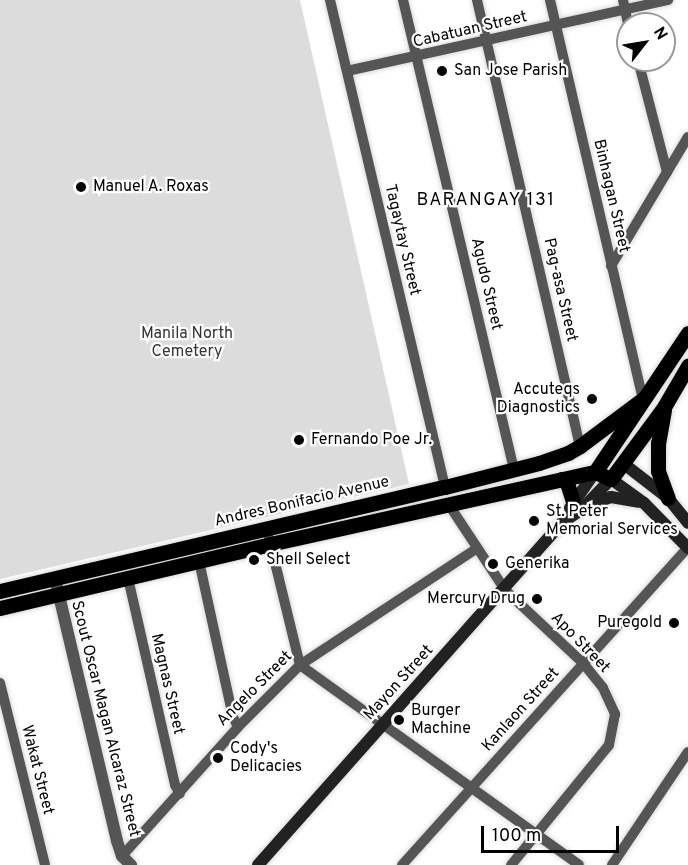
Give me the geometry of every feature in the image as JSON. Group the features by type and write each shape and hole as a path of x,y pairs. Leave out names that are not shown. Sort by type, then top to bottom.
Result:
{"main road":[{"path":"687,548 644,503 611,479 595,472 688,333"},
{"path":"611,479 664,407 688,366"},
{"name":"Andres Bonifacio Avenue","path":"0,608 199,561 269,536 568,453 644,399"},
{"path":"664,407 658,443 658,471 668,498"},
{"path":"580,446 608,453 624,464 668,498 688,523"},
{"name":"Andres Bonifacio Avenue","path":"0,591 269,536 449,505 595,472"},
{"name":"Mayon Street","path":"577,506 595,472"},
{"path":"562,479 567,483 577,506 610,497 644,503"},
{"name":"Mayon Street","path":"258,865 505,590 577,506 611,479"}],"street":[{"name":"Tagaytay Street","path":"330,0 445,487"},
{"name":"Agudo Street","path":"403,0 514,469"},
{"name":"Pag-asa Street","path":"477,0 580,446"},
{"name":"Binhagan Street","path":"550,0 644,399"},
{"name":"Cabatuan Street","path":"347,71 417,58 556,26 624,5 668,0"},
{"path":"641,72 667,172"},
{"path":"611,266 688,137"},
{"name":"Apo Street","path":"449,505 505,590 583,663 610,699 615,714 609,745 511,865"},
{"path":"269,536 300,665 385,723 579,865"},
{"name":"Kanlaon Street","path":"402,865 687,548"},
{"name":"Angelo Street","path":"122,862 238,727 300,665 476,549"},
{"path":"199,561 233,717 238,727"},
{"name":"Scout Oscar Magan Alcaraz Street","path":"55,578 122,862"},
{"name":"Magnas Street","path":"128,578 175,785 180,794"},
{"name":"Wakat Street","path":"0,683 45,865"},
{"path":"612,865 688,752"}],"green space":[{"name":"Manila North Cemetery","path":"0,0 300,0 409,484 0,579"}],"place":[{"name":"San Jose Parish","path":"442,71"},
{"name":"Manuel A. Roxas","path":"81,187"},
{"name":"Accuteqs Diagnostics","path":"592,399"},
{"name":"Fernando Poe Jr.","path":"299,440"},
{"name":"St. Peter Memorial Services","path":"534,521"},
{"name":"Shell Select","path":"254,560"},
{"name":"Generika","path":"493,564"},
{"name":"Mercury Drug","path":"537,599"},
{"name":"Puregold","path":"674,623"},
{"name":"Burger Machine","path":"399,720"},
{"name":"Cody's Delicacies","path":"218,758"}],"district":[{"name":"BARANGAY 131","path":"486,201"}]}
